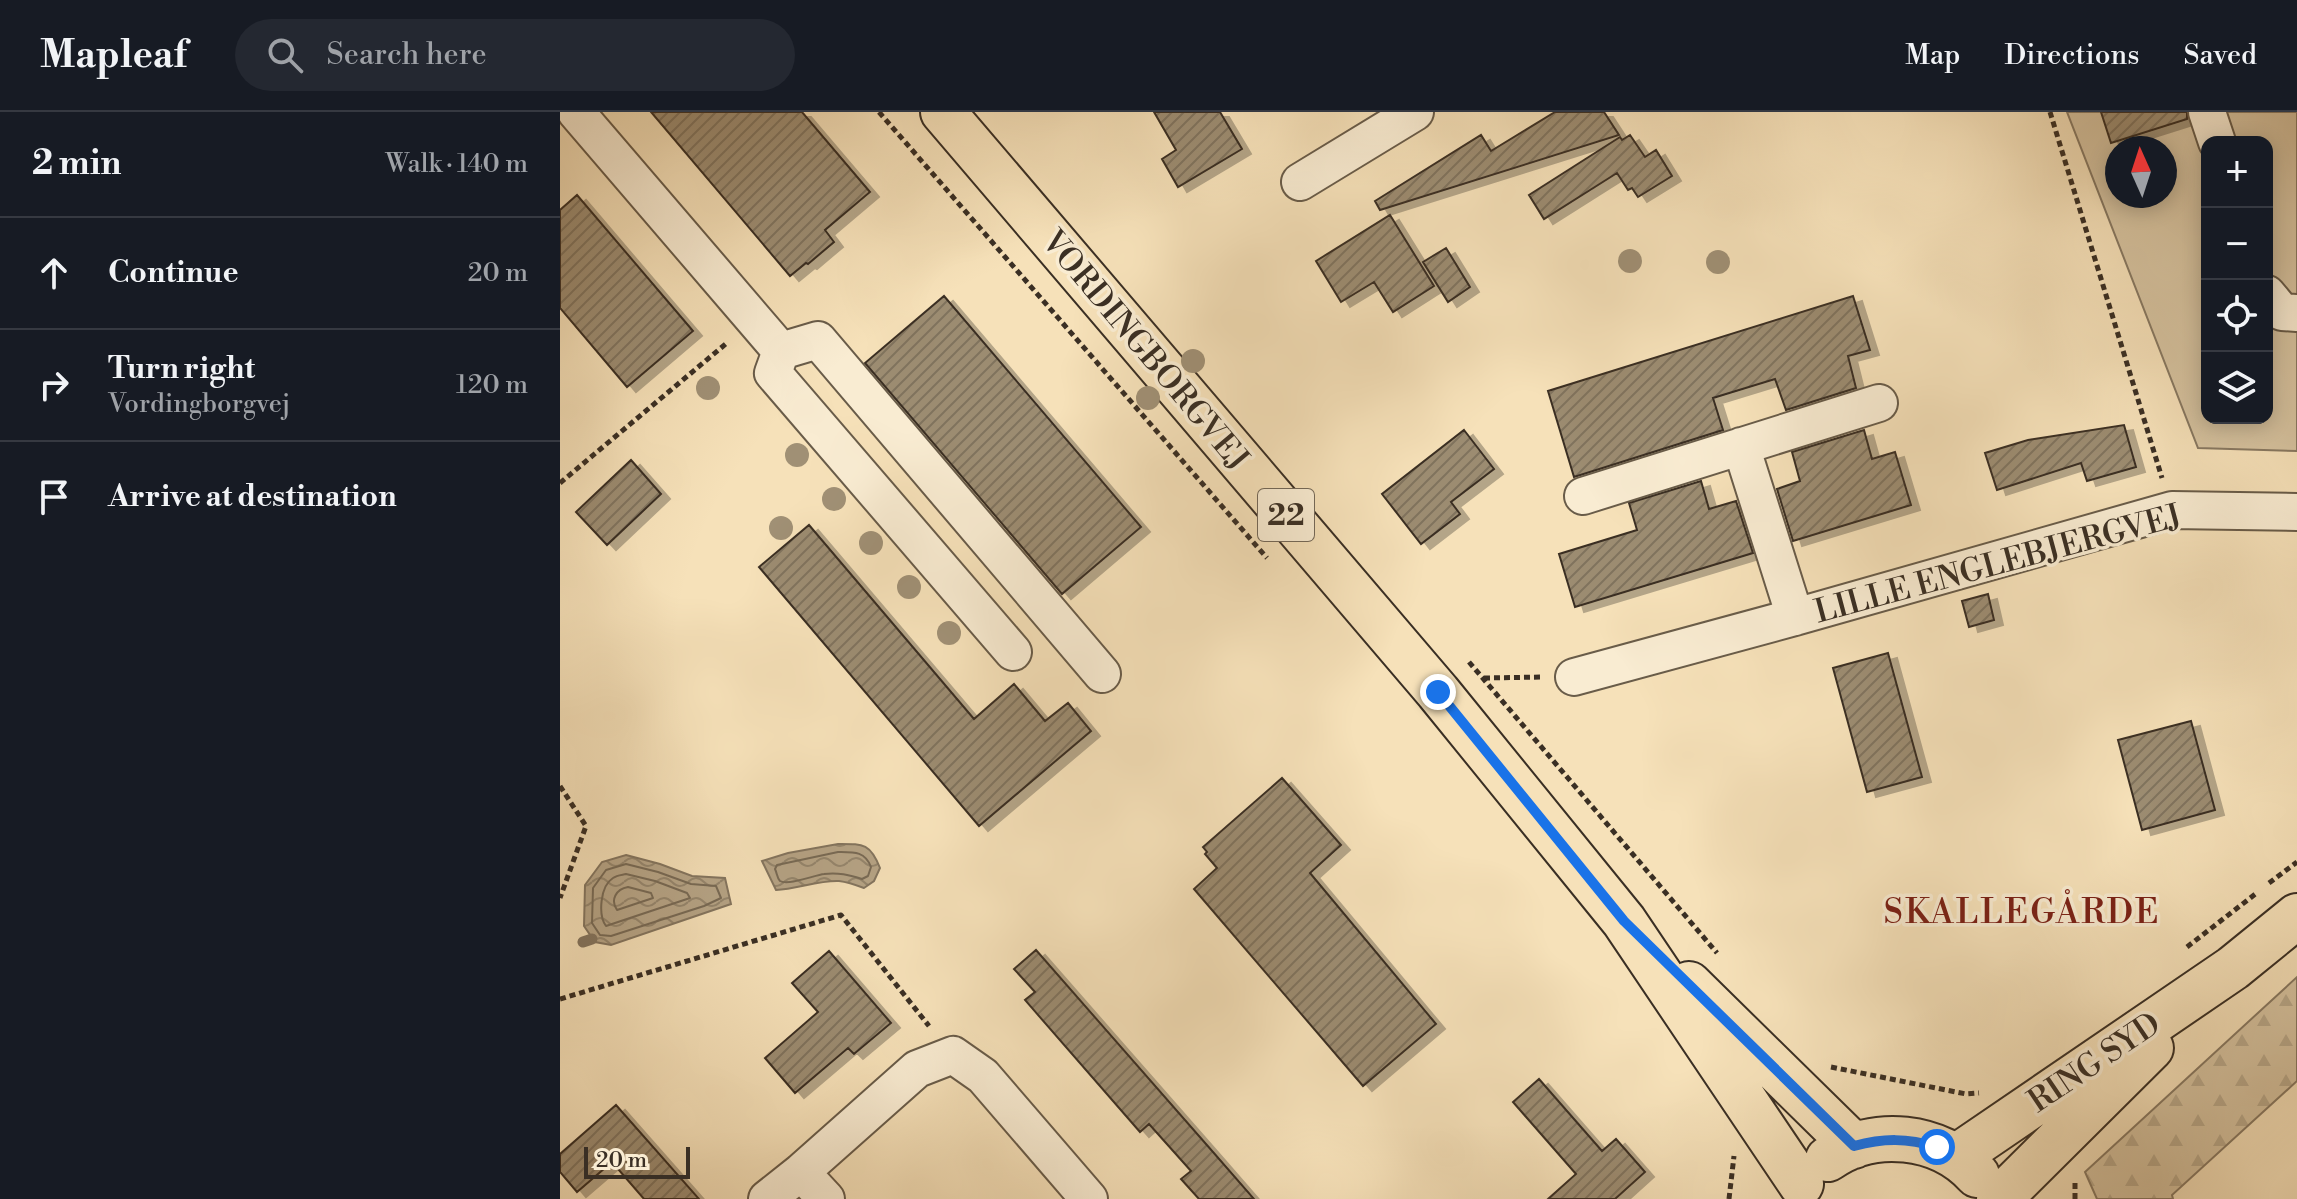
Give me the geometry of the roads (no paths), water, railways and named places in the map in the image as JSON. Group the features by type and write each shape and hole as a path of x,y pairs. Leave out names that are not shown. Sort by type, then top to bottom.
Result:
{"main road":[{"name":"VORDINGBORGVEJ","path":"943,112 1438,692 1624,921 1854,1146"},
{"name":"RING SYD","path":"1956,1157 2233,968 2297,916"},
{"name":"VORDINGBORGVEJ","path":"1624,921 1796,1192"},
{"name":"RING SYD","path":"1997,1199 2233,968"},
{"name":"22","path":"1796,1192 1816,1168 1834,1155 1874,1140 1896,1139 1927,1144 1956,1157 1972,1169 1997,1199"}],"street":[{"path":"576,112 781,351"},
{"path":"1300,182 1415,112"},
{"path":"2207,112 2215,136"},
{"path":"2273,301 2282,312 2297,313"},
{"path":"781,351 818,340 1102,674"},
{"path":"781,351 773,373 1013,652"},
{"path":"1583,496 1879,403"},
{"name":"LILLE ENGLEBJERGVEJ","path":"1741,446 1795,617"},
{"name":"LILLE ENGLEBJERGVEJ","path":"1574,677 2172,510 2297,512"},
{"path":"767,1199 917,1069 953,1055 983,1076 1089,1199"},
{"path":"801,1172 826,1199"}],"water":[{"path":"838,844 860,845 869,849 880,868 874,881 864,888 831,881 776,890 762,861 788,853"},
{"path":"626,855 692,876 725,878 731,904 611,945 595,942 584,926 585,885 602,862"}],"waterway":[{"path":"583,942 592,939"}],"district":[{"name":"SKALLEGÅRDE","path":"2022,911"}]}
